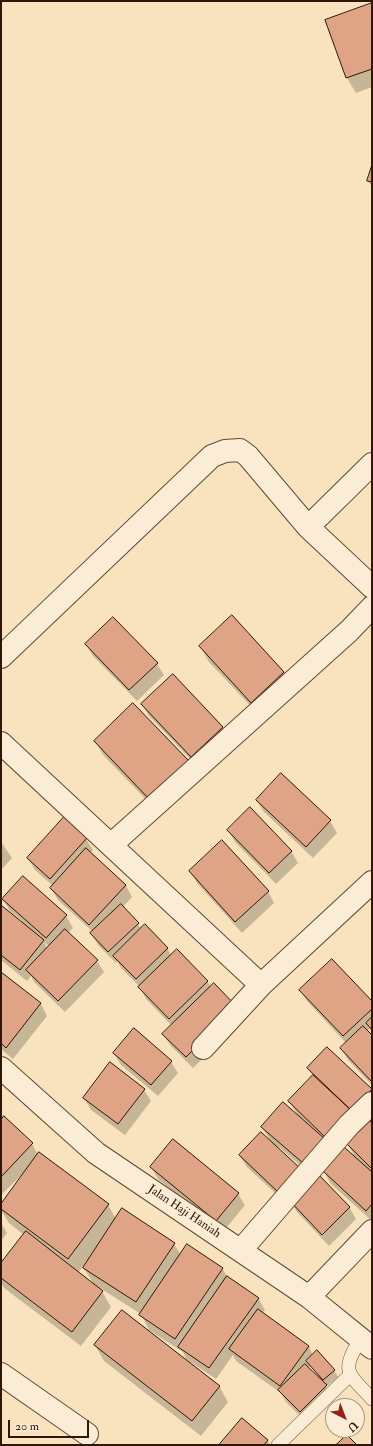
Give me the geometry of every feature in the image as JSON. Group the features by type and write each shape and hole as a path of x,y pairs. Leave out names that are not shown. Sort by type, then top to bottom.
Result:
{"street":[{"path":"1,657 212,456 226,451 240,450 257,465 308,527 372,587"},
{"path":"308,527 372,464"},
{"path":"112,844 348,631 372,607"},
{"path":"1,742 112,844 261,985"},
{"path":"203,1048 261,985 372,882"},
{"name":"Jalan Haji Haniah","path":"1,1068 96,1153 309,1297 366,1344"},
{"path":"241,1250 349,1124 372,1102"},
{"path":"309,1297 372,1231"},
{"path":"1,1374 88,1434"}],"lane":[{"path":"366,1344 350,1357 347,1367 350,1375 372,1399"},
{"path":"278,1445 350,1375"}],"building":[{"path":"372,3 372,69 346,78 325,20"},
{"path":"372,165 372,182 367,181"},
{"path":"232,615 284,672 251,703 199,646"},
{"path":"113,617 158,663 129,690 85,644"},
{"path":"173,674 223,727 191,757 141,704"},
{"path":"133,703 189,761 149,799 94,741"},
{"path":"281,773 331,820 306,847 256,800"},
{"path":"250,807 292,851 269,873 227,830"},
{"path":"64,817 87,838 50,879 27,858"},
{"path":"222,840 269,891 235,922 189,871"},
{"path":"86,848 126,885 89,925 50,888"},
{"path":"23,876 67,915 46,938 2,899"},
{"path":"121,904 139,923 108,952 90,933"},
{"path":"1,905 44,940 20,970 1,955"},
{"path":"145,924 168,948 136,979 113,956"},
{"path":"65,929 98,960 58,1001 26,970"},
{"path":"177,949 208,981 169,1019 138,987"},
{"path":"332,959 372,1001 372,1009 343,1036 299,990"},
{"path":"1,972 41,1003 6,1048 1,1043"},
{"path":"214,983 237,1007 186,1057 162,1034"},
{"path":"372,1017 372,1030 366,1023"},
{"path":"363,1026 372,1035 372,1082 340,1048"},
{"path":"134,1028 172,1061 151,1085 113,1053"},
{"path":"327,1047 372,1089 352,1111 307,1068"},
{"path":"110,1062 145,1089 118,1124 83,1098"},
{"path":"313,1075 353,1112 327,1139 288,1101"},
{"path":"283,1102 325,1139 303,1163 261,1127"},
{"path":"4,1116 33,1143 1,1177 1,1120"},
{"path":"368,1119 372,1123 372,1169 345,1142"},
{"path":"261,1132 301,1169 279,1193 239,1155"},
{"path":"173,1139 239,1193 216,1221 150,1167"},
{"path":"344,1147 372,1172 372,1204 366,1211 323,1171"},
{"path":"39,1152 109,1204 68,1259 1,1209 1,1204"},
{"path":"317,1173 350,1207 322,1235 289,1200"},
{"path":"122,1208 175,1243 136,1302 83,1268"},
{"path":"26,1231 103,1291 72,1332 1,1278 1,1263"},
{"path":"187,1244 223,1268 175,1339 139,1315"},
{"path":"227,1276 259,1298 209,1368 178,1347"},
{"path":"258,1309 309,1346 280,1386 229,1349"},
{"path":"122,1310 220,1386 192,1421 94,1345"},
{"path":"317,1350 335,1370 323,1380 306,1361"},
{"path":"305,1364 327,1385 300,1412 278,1390"},
{"path":"242,1418 268,1440 264,1445 219,1445"},
{"path":"344,1438 350,1438 357,1445 336,1445"}]}
